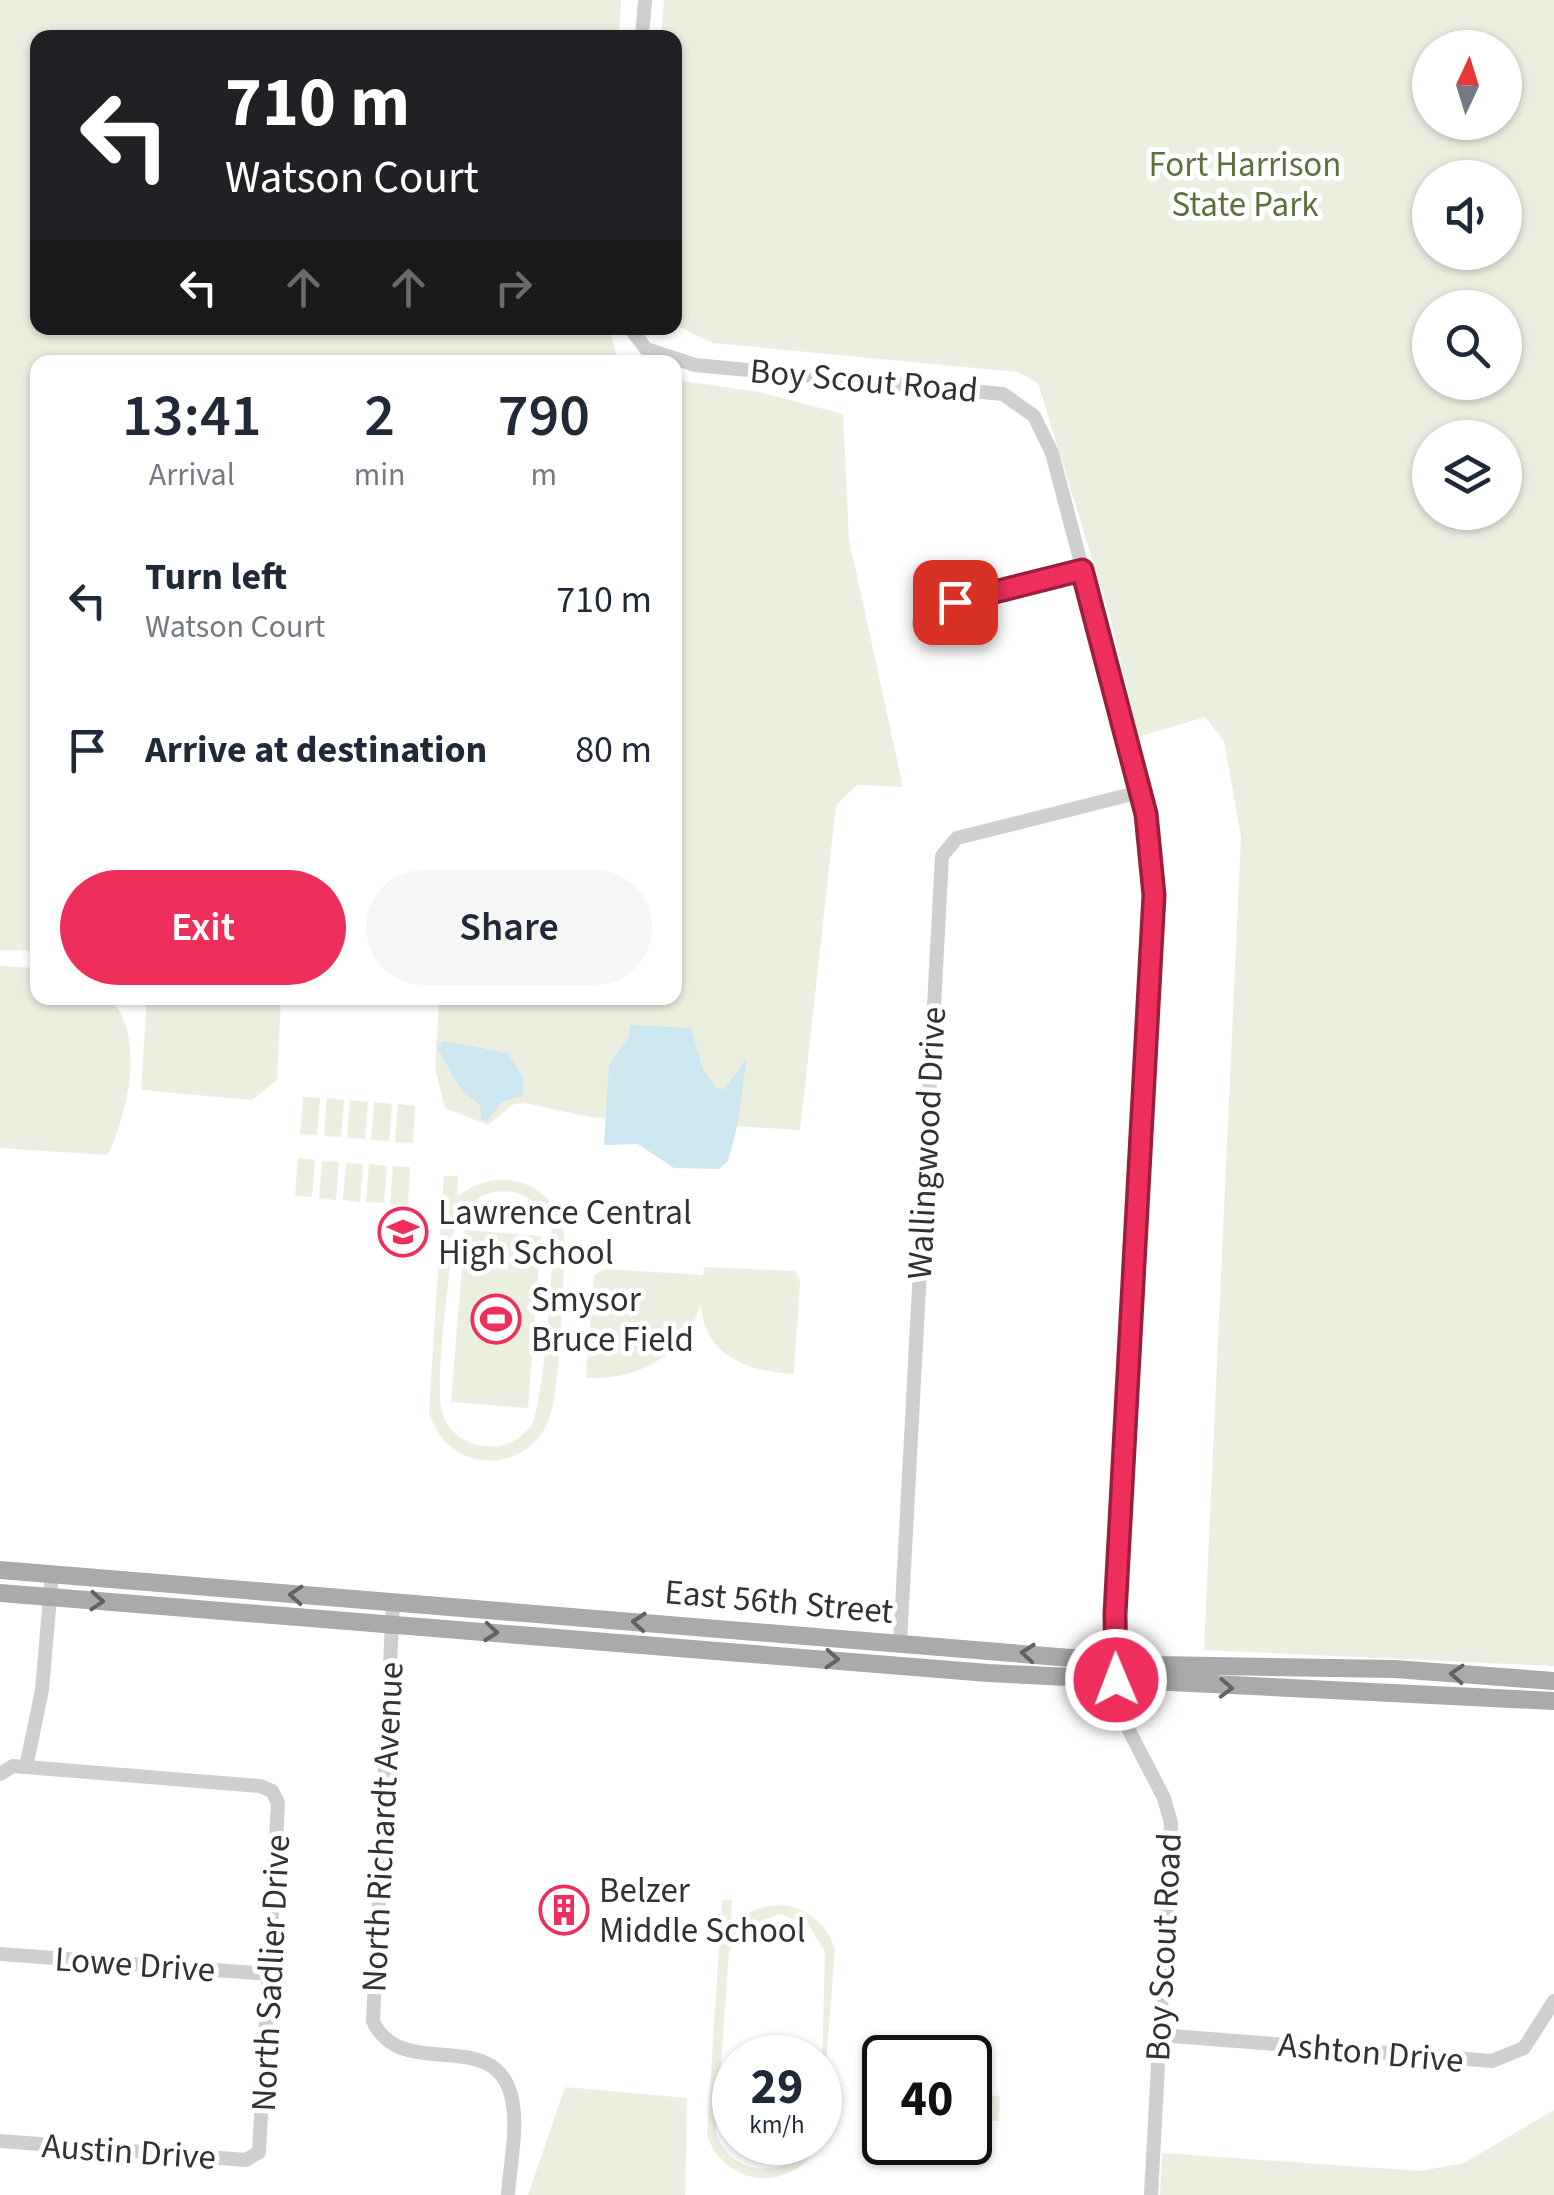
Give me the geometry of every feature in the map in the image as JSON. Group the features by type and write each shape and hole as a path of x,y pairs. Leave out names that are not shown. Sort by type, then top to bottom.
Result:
{"main road":[{"name":"East 56th Street","path":"0,1570 1114,1660 1234,1668 1395,1668 1554,1681"},
{"name":"East 56th Street","path":"0,1594 1116,1680 1238,1688 1399,1690 1554,1701"}],"street":[{"path":"642,30 644,0"},
{"name":"Boy Scout Road","path":"635,335 646,349 664,355"},
{"name":"Boy Scout Road","path":"682,361 695,365 991,390 1014,399 1034,416 1052,453 1140,792 1150,833 1154,895 1114,1660 1126,1729 1164,1798 1171,1824 1152,2195"},
{"path":"919,623 955,602 1082,570"},
{"name":"Wallingwood Drive","path":"900,1644 942,856 957,838 1140,792"},
{"path":"0,1774 13,1766 26,1767 42,1690 52,1574"},
{"name":"North Richardt Avenue","path":"393,1602 373,2021 394,2047 408,2053 474,2057 503,2077 514,2106 508,2195"},
{"path":"735,1651 736,1630"},
{"name":"North Sadlier Drive","path":"26,1767 263,1786 272,1791 278,1803 262,2144 256,2155"},
{"name":"Lowe Drive","path":"0,1954 270,1974"},
{"name":"Ashton Drive","path":"1160,2035 1492,2062 1524,2048 1554,2001"},
{"name":"Austin Drive","path":"0,2141 246,2160 256,2155"}],"green space":[{"path":"0,0 621,0 619,30 30,30 30,335 612,335 616,355 30,355 30,951 0,950"},
{"name":"Fort Harrison State Park","path":"664,0 1554,0 1554,1666 1204,1650 1241,837 1224,741 1205,717 1138,737 1111,620 1038,383 1018,372 713,343 682,328 682,30 662,30"},
{"path":"682,381 759,392 843,414 849,539 903,787 857,785 836,805 800,1130 590,1117 525,1103 514,1104 488,1125 445,1108 435,1068 439,1005 682,1005"},
{"path":"0,966 30,968 30,1005 115,1005 128,1033 130,1075 122,1117 108,1155 0,1148"},
{"path":"147,1005 281,1005 277,1080 252,1100 141,1090"},
{"path":"303,1097 320,1098 317,1135 300,1134"},
{"path":"327,1098 344,1100 341,1137 324,1136"},
{"path":"350,1100 368,1102 365,1139 347,1138"},
{"path":"374,1102 392,1104 389,1141 371,1140"},
{"path":"398,1104 415,1106 413,1143 395,1142"},
{"path":"298,1158 315,1160 312,1197 295,1196"},
{"path":"322,1161 339,1162 336,1200 319,1198"},
{"path":"346,1163 363,1164 360,1202 343,1200"},
{"path":"369,1164 387,1166 384,1203 366,1202"},
{"path":"393,1166 410,1167 408,1205 390,1204"},
{"path":"444,1176 458,1176 457,1197 493,1181 511,1180 528,1185 554,1207 565,1245 556,1388 547,1424 527,1449 508,1458 487,1461 452,1448 440,1435 429,1412","holes":["514,1192 542,1210 551,1228 544,1360 532,1424 510,1443 483,1446 458,1436 442,1412 441,1353 453,1237 460,1216 474,1201 492,1193"]},
{"name":"Smysor Bruce Field","path":"465,1230 541,1236 528,1408 451,1402"},
{"path":"704,1267 795,1271 800,1280 794,1374 745,1364 719,1348 704,1322 701,1304 683,1338 657,1361 624,1375 586,1378 594,1275 604,1269 703,1275"},
{"path":"722,1900 732,1900 731,1925 760,1908 775,1905 804,1912 817,1920 835,1949 828,2035 823,2035 825,1952 809,1926 781,1914 745,1926 729,1952 723,2035 713,2035"},
{"path":"712,2057 712,2145 707,2136"},
{"path":"565,2087 687,2098 685,2195 528,2195"},
{"path":"992,2095 1000,2096 999,2121 992,2121"},
{"path":"1554,2110 1554,2195 1160,2195 1162,2153 1420,2171 1464,2163"},
{"path":"800,2165 778,2177 761,2178 729,2166"}],"water":[{"path":"630,1025 691,1028 703,1069 716,1088 724,1089 747,1058 737,1127 728,1161 719,1169 674,1168 638,1144 604,1145 609,1065 629,1037"},
{"path":"443,1041 508,1053 523,1078 523,1096 503,1101 486,1122 481,1119 480,1105 458,1084 437,1049"}],"place":[{"name":"Lawrence Central High School","path":"403,1232"},
{"name":"Smysor Bruce Field","path":"496,1319"},
{"name":"Belzer Middle School","path":"564,1910"}],"route":[{"path":"955,602 1082,570 1150,833 1154,895 1115,1614 1116,1680"}]}
